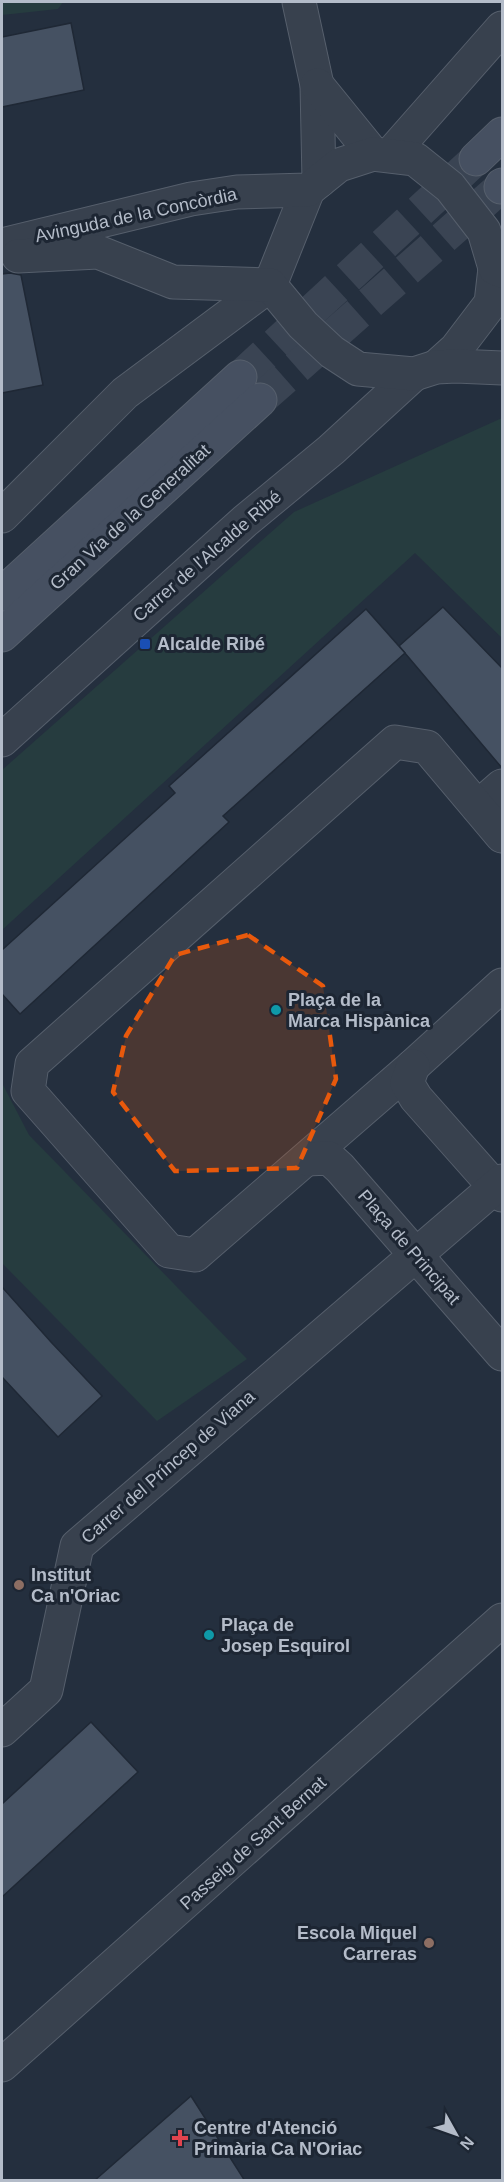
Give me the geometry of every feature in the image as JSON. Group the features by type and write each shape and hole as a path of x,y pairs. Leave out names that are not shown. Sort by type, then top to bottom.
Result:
{"main road":[{"path":"476,159 502,134"},
{"name":"Gran Via de la Generalitat","path":"2,594 250,389 2,635"}],"street":[{"path":"2,516 125,393 270,285 313,185 317,85 299,2"},
{"path":"382,154 502,28"},
{"path":"317,85 382,154"},
{"path":"313,185 339,165 382,154 415,159 450,187 484,231 500,266"},
{"name":"Avinguda de la Concòrdia","path":"2,245 191,199 313,185"},
{"name":"Avinguda de la Concòrdia","path":"2,257 98,252 173,282 270,285"},
{"name":"Carrer de l'Alcalde Ribé","path":"2,740 245,520 425,371 456,349 491,303 500,266"},
{"path":"270,285 303,325 332,352 358,369 425,371 456,366 502,368"},
{"path":"502,836 490,797 428,747 395,742 32,1064 28,1091 169,1251 195,1255 502,985"},
{"path":"412,1066 407,1083 416,1098 500,1188"},
{"name":"Plaça de Principat","path":"306,1159 329,1158 340,1168 502,1354"},
{"name":"Carrer del Príncep de Viana","path":"2,1730 46,1690 77,1546 416,1254 500,1188"},
{"name":"Passeig de Sant Bernat","path":"2,2065 502,1620"}],"highlighted area":[{"path":"248,935 323,986 336,1079 297,1168 175,1171 113,1092 126,1036 175,955"}],"green space":[{"path":"2,2 63,2 58,9 2,15"},
{"path":"502,418 502,638 415,553 2,930 2,770 294,512"},
{"path":"2,1083 29,1135 247,1359 157,1421 2,1263"}],"building":[{"path":"71,23 84,90 2,107 2,37"},
{"path":"2,274 21,275 43,385 2,393"},
{"path":"443,607 502,668 502,768 399,646"},
{"path":"366,609 405,653 223,816 229,822 20,1014 2,994 2,950 175,793 169,786"},
{"path":"2,1287 102,1396 58,1437 2,1377"},
{"path":"91,1722 138,1772 2,1897 2,1804"},
{"name":"Centre d'Atenció Primària Ca N'Oriac","path":"191,2096 245,2181 94,2181"}],"tunnel":[{"path":"240,377 476,159"},
{"path":"260,400 501,187"}],"place":[{"name":"Alcalde Ribé","path":"145,644"},
{"name":"Plaça de la Marca Hispànica","path":"276,1010"},
{"name":"Institut Ca n'Oriac","path":"19,1585"},
{"name":"Plaça de Josep Esquirol","path":"209,1635"},
{"name":"Escola Miquel Carreras","path":"429,1943"},
{"name":"Centre d'Atenció Primària Ca N'Oriac","path":"180,2138"}]}
